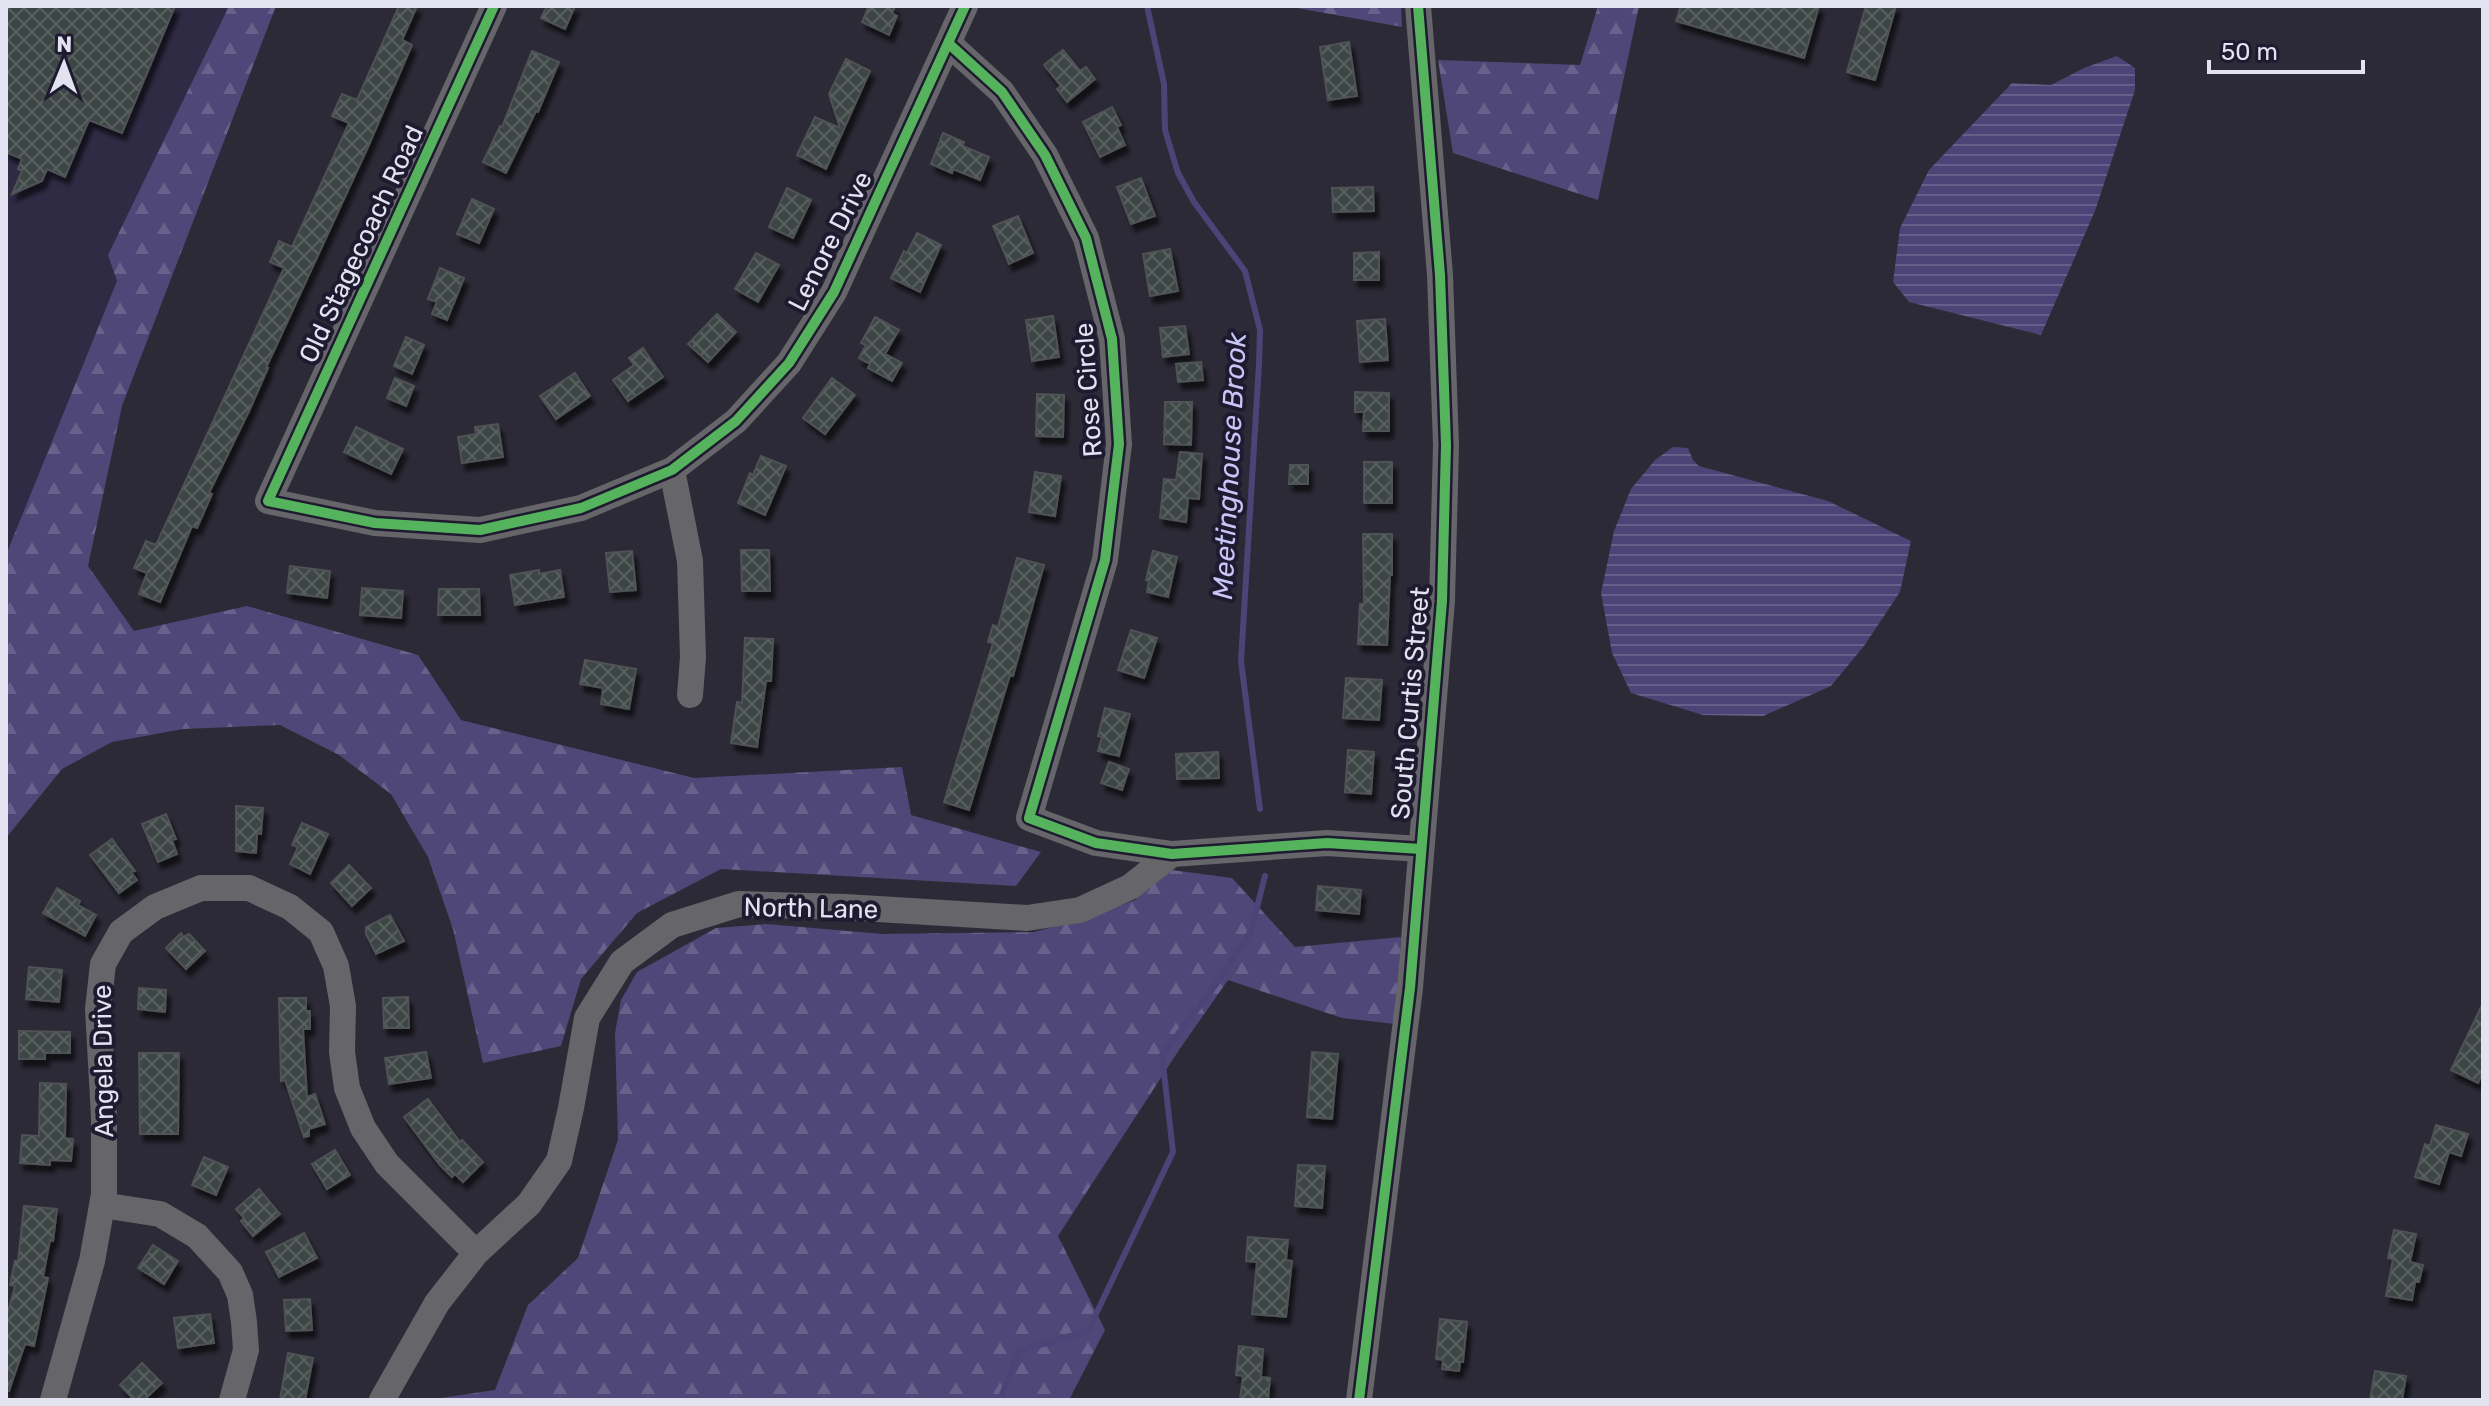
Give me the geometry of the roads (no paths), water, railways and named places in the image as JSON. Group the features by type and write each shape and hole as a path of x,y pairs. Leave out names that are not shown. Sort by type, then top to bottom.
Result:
{"street":[{"name":"Old Stagecoach Road","path":"268,501 494,6"},
{"name":"Lenore Drive","path":"268,501 375,523 480,530 581,508 672,470 736,421 789,363 834,292 965,6"},
{"name":"South Curtis Street","path":"1359,1400 1410,988 1442,601 1446,445 1440,275 1418,6"},
{"name":"Rose Circle","path":"948,43 1002,92 1045,155 1086,238 1112,339 1119,444 1105,560 1029,818 1096,843 1172,854"},
{"path":"672,470 690,561 693,657 690,695"},
{"path":"1172,854 1327,843 1421,849"},
{"name":"North Lane","path":"382,1400 437,1303 476,1253 529,1204 559,1161 587,1018 622,962 672,925 739,904 1027,918 1080,910 1130,887 1172,854"},
{"name":"Angela Drive","path":"53,1400 92,1261 102,1205 104,1117 98,1009 103,964 121,932 155,907 201,888 249,888 290,907 321,932 336,966 343,1006 342,1052 347,1088 363,1128 387,1164 476,1253"},
{"path":"102,1205 160,1214 197,1236 230,1272 240,1295 246,1350 232,1400"}],"waterway":[{"name":"Meetinghouse Brook","path":"1147,6 1164,84 1165,130 1178,173 1194,202 1245,271 1260,330 1241,661 1260,809"},
{"name":"Meetinghouse Brook","path":"1000,1400 1019,1351 1088,1331 1173,1152 1162,1055 1220,979 1251,931 1265,876"}]}
